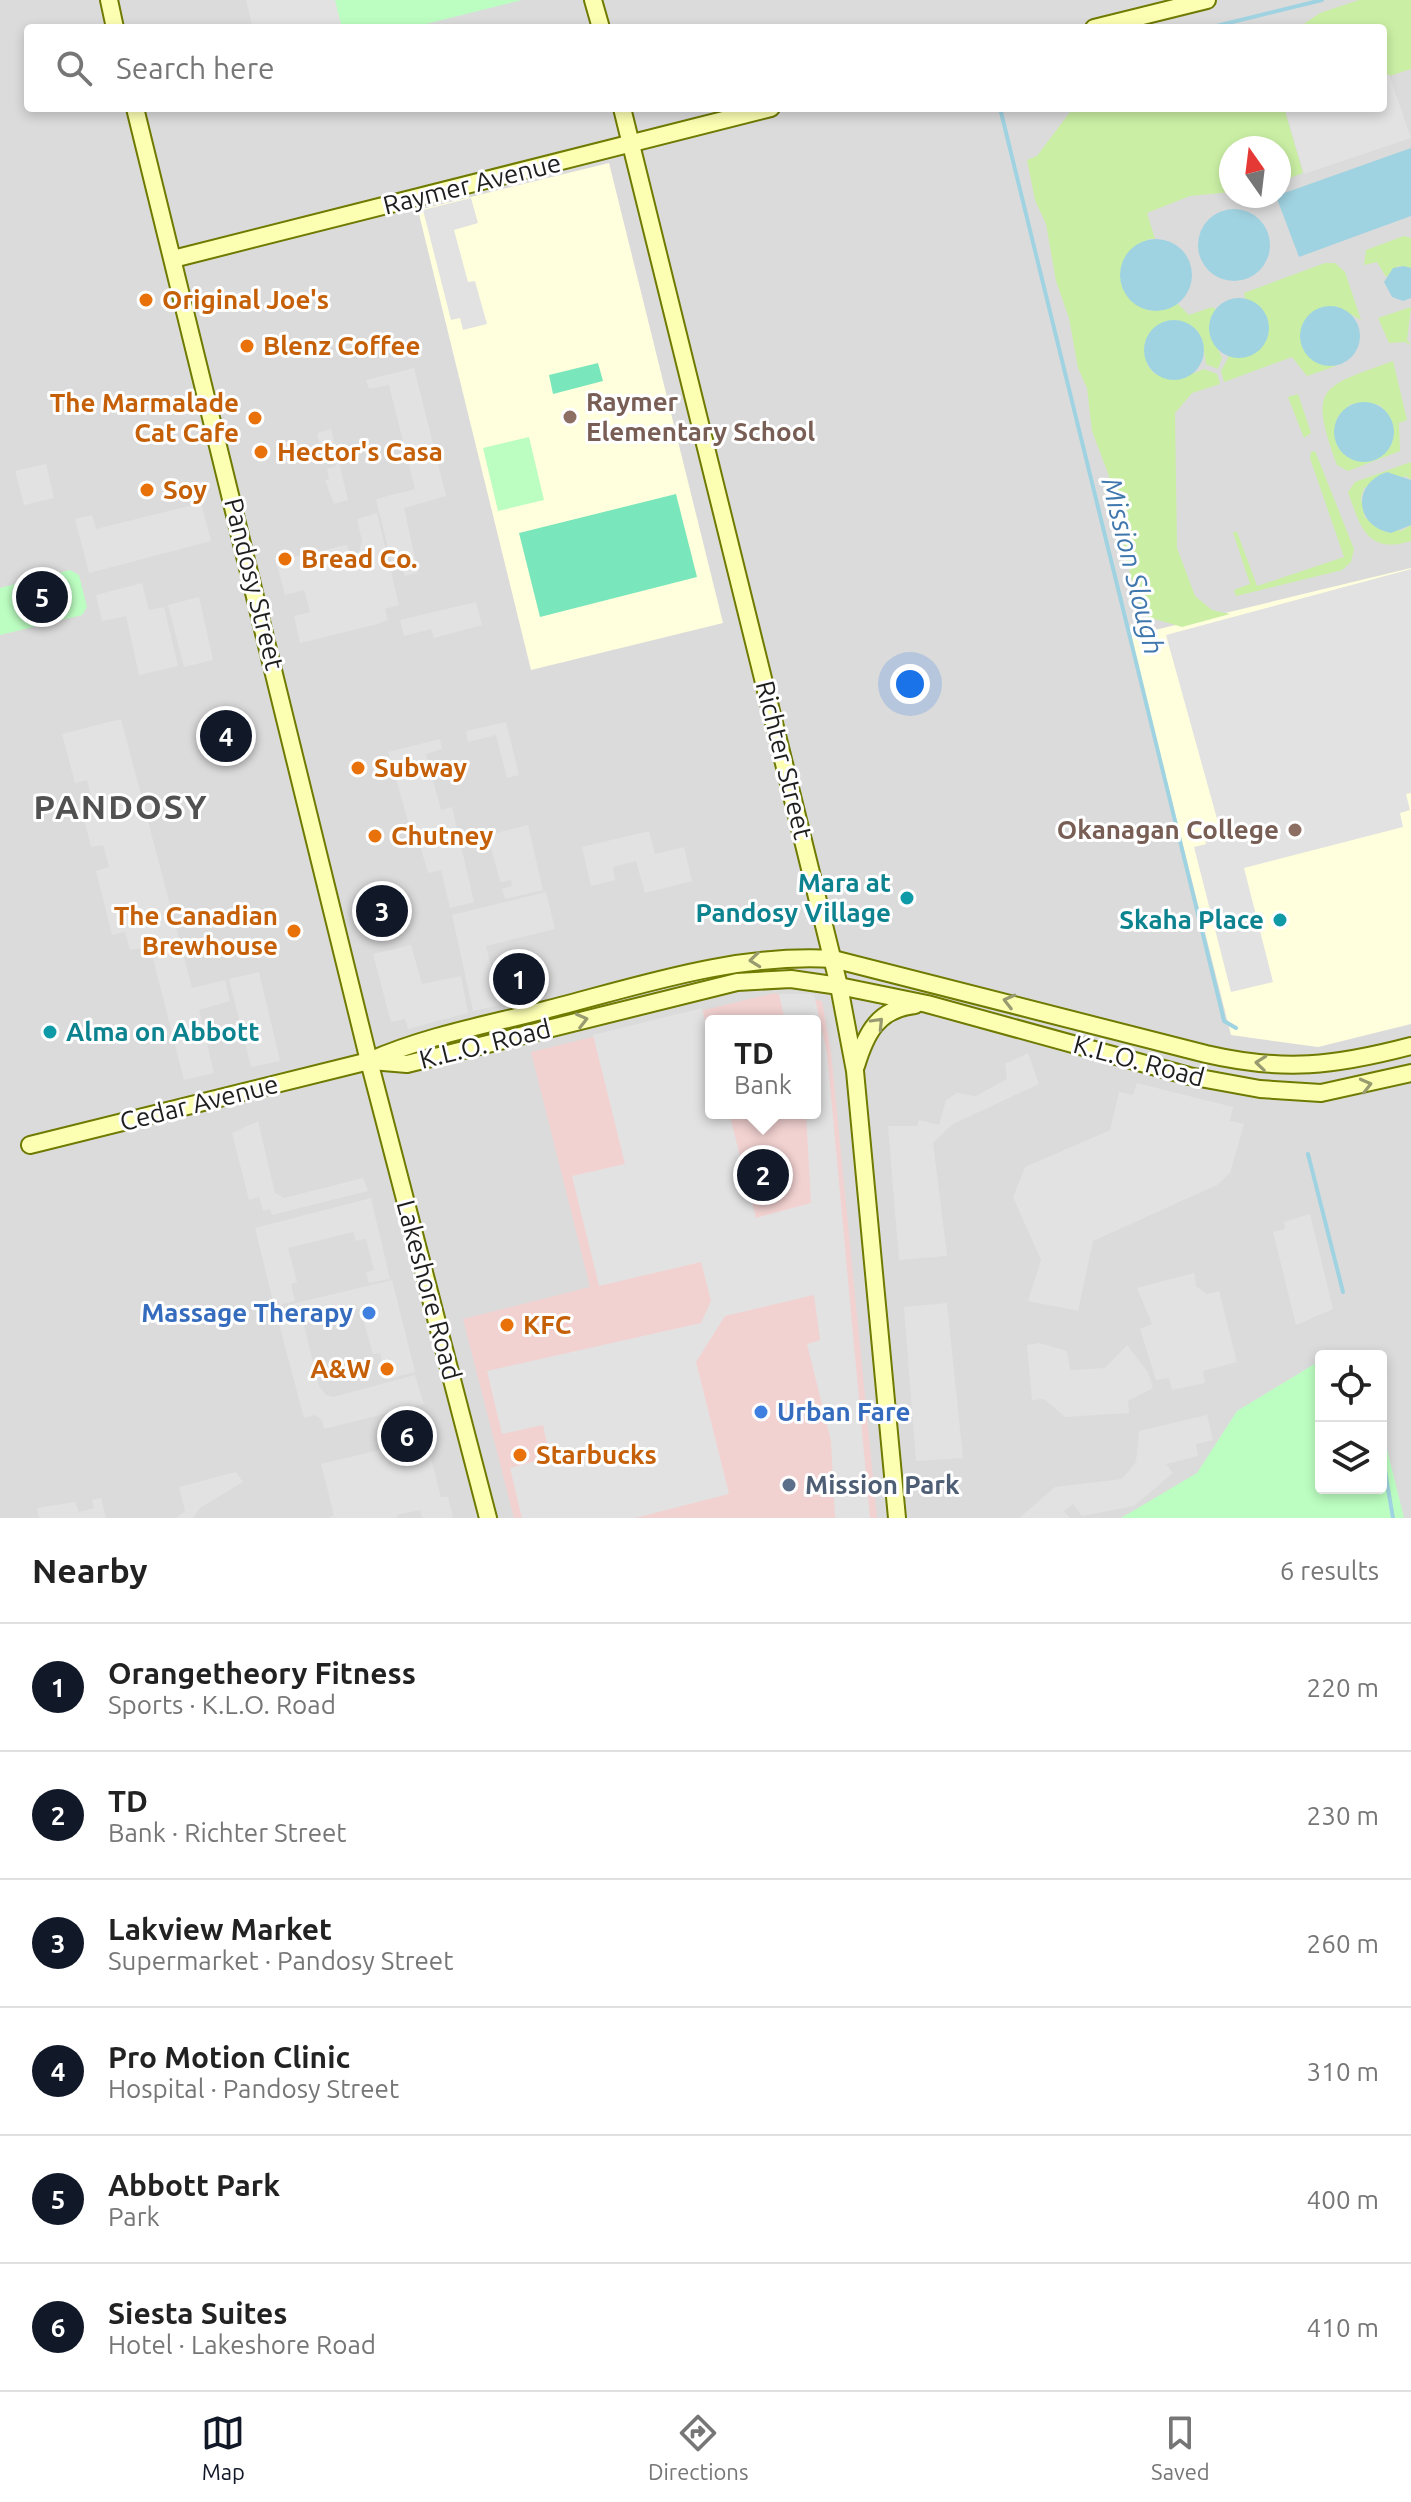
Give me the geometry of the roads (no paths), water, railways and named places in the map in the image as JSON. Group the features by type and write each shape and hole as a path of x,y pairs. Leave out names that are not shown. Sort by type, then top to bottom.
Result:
{"street":[{"path":"109,0 114,24"},
{"path":"593,0 600,24"},
{"path":"1110,24 1207,0"},
{"name":"Pandosy Street","path":"136,112 369,1061"},
{"name":"Richter Street","path":"623,112 839,986 855,1071 897,1518"},
{"name":"Raymer Avenue","path":"173,259 755,112"},
{"name":"K.L.O. Road","path":"369,1061 404,1046 735,963 788,956 833,959 1214,1056 1265,1064 1339,1064 1411,1046"},
{"name":"K.L.O. Road","path":"369,1061 407,1064 737,982 791,979 927,1004 1189,1076 1260,1089 1321,1093 1411,1073"},
{"path":"855,1071 864,1040 876,1022 896,1007 927,1004"},
{"name":"Cedar Avenue","path":"30,1145 369,1061"},
{"name":"Lakeshore Road","path":"369,1061 488,1518"}],"water":[{"path":"1411,148 1411,216 1299,257 1281,208 1291,208 1291,191"},
{"path":"1227,209 1241,209 1260,219 1270,238 1270,252 1260,271 1241,281 1227,281 1208,271 1198,252 1198,238 1208,219"},
{"path":"1149,239 1163,239 1182,249 1192,268 1192,282 1182,301 1163,311 1149,311 1130,301 1120,282 1120,268 1130,249"},
{"path":"1393,268 1411,268 1411,298 1403,301 1392,297 1384,282"},
{"path":"1239,298 1250,300 1260,307 1267,317 1267,339 1260,349 1250,356 1239,358 1228,356 1218,349 1211,339 1209,328 1211,317 1218,307 1228,300"},
{"path":"1330,306 1342,308 1351,315 1358,324 1358,348 1351,357 1342,364 1330,366 1318,364 1309,357 1302,348 1300,336 1302,324 1309,315 1318,308"},
{"path":"1174,320 1185,322 1195,329 1202,339 1202,361 1195,371 1185,378 1174,380 1163,378 1153,371 1146,361 1144,350 1146,339 1153,329 1163,322"},
{"path":"1364,402 1375,404 1385,411 1392,421 1392,443 1385,453 1375,460 1364,462 1353,460 1343,453 1336,443 1334,432 1336,421 1343,411 1353,404"},
{"path":"1387,472 1411,480 1411,525 1391,533 1370,522 1362,504 1368,485"}],"waterway":[{"name":"Mission Slough","path":"1224,24 1322,0"},
{"name":"Mission Slough","path":"1001,112 1224,1021 1236,1028"},
{"name":"Mission Slough","path":"1308,1154 1343,1292"},
{"path":"1387,1482 1393,1518"}],"place":[{"name":"Original Joe's","path":"146,300"},
{"name":"Blenz Coffee","path":"247,346"},
{"name":"Raymer Elementary School","path":"570,417"},
{"name":"The Marmalade Cat Cafe","path":"255,418"},
{"name":"Hector's Casa","path":"261,452"},
{"name":"Soy","path":"147,490"},
{"name":"Bread Co.","path":"285,559"},
{"name":"Abbott Park","path":"42,597"},
{"name":"Pro Motion Clinic","path":"226,736"},
{"name":"Subway","path":"358,768"},
{"name":"Okanagan College","path":"1295,830"},
{"name":"Chutney","path":"375,836"},
{"name":"Mara at Pandosy Village","path":"907,898"},
{"name":"Lakview Market","path":"382,911"},
{"name":"Skaha Place","path":"1280,920"},
{"name":"The Canadian Brewhouse","path":"294,931"},
{"name":"Orangetheory Fitness","path":"519,979"},
{"name":"Alma on Abbott","path":"50,1032"},
{"name":"TD","path":"763,1175"},
{"name":"Massage Therapy","path":"369,1313"},
{"name":"KFC","path":"507,1325"},
{"name":"A&W","path":"387,1369"},
{"name":"Urban Fare","path":"761,1412"},
{"name":"Siesta Suites","path":"407,1436"},
{"name":"Starbucks","path":"520,1455"},
{"name":"Mission Park","path":"789,1485"}],"district":[{"name":"PANDOSY","path":"121,807"}]}
